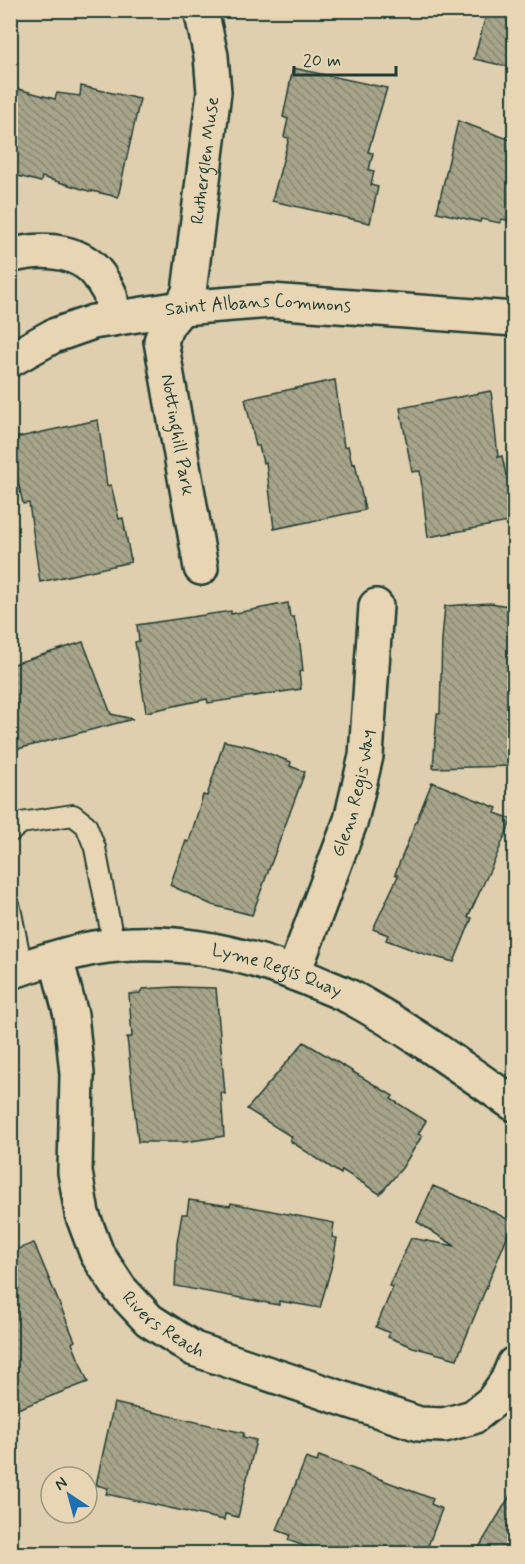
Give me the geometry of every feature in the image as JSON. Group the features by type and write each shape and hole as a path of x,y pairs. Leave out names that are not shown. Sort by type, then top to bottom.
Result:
{"street":[{"name":"Rutherglen Muse","path":"181,308 189,292 214,92 211,56 201,10"},
{"path":"10,256 27,251 61,252 82,260 99,275 110,295 113,319"},
{"name":"Saint Albans Commons","path":"10,360 53,336 93,322 181,308 271,301 514,319"},
{"name":"Nottinghill Park","path":"181,308 167,325 161,341 201,568"},
{"name":"Glenn Regis Way","path":"294,972 351,820 366,756 376,606"},
{"name":"Lyme Regis Quay","path":"16,970 93,948 146,944 198,948 268,964 294,972 353,998 409,1032 514,1104"},
{"name":"Rivers Reach","path":"56,958 71,1015 77,1074 75,1172 82,1214 97,1254 120,1289 149,1320 194,1349 419,1424 444,1425 473,1417 493,1401 507,1381 514,1364"}],"lane":[{"path":"10,832 21,823 73,815 86,825 95,848 114,946"},
{"path":"10,908 16,970"}],"building":[{"path":"493,10 514,10 514,68 474,59 486,15 491,16"},
{"path":"293,68 387,88 368,152 373,153 369,170 374,171 371,185 378,187 370,223 272,201 289,138 284,137 288,119 283,117"},
{"path":"81,86 140,99 118,197 42,177 41,182 10,174 10,95 15,96 18,89 55,99 57,93 80,96"},
{"path":"458,121 514,141 514,222 502,219 500,223 481,219 480,222 437,212"},
{"path":"335,380 344,447 348,446 352,464 355,463 365,510 274,529 266,462 263,463 259,446 256,446 245,399"},
{"path":"491,391 498,457 502,456 506,475 508,475 514,504 514,521 428,537 420,471 412,472 400,408"},
{"path":"98,420 107,486 111,485 119,519 123,518 131,562 40,582 29,503 23,504 10,439"},
{"path":"288,603 290,617 294,617 300,644 303,671 299,672 301,689 208,703 207,699 146,712 135,642 139,641 137,625 231,611 231,614"},
{"path":"490,603 514,607 514,766 433,768 437,714 440,714 445,606"},
{"path":"83,642 111,714 133,719 10,751 10,665"},
{"path":"224,741 252,747 291,762 290,766 305,772 252,915 212,905 170,885 186,841 189,842 203,795 207,796"},
{"path":"432,782 497,808 495,813 512,819 468,917 472,918 454,962 386,940 388,935 373,929 398,876 395,874"},
{"path":"216,988 225,1094 221,1092 224,1136 185,1142 138,1142 127,1037 132,1037 129,994 140,993 142,989"},
{"path":"304,1042 393,1096 391,1099 426,1121 418,1134 422,1136 402,1168 380,1194 342,1170 341,1174 290,1141 292,1137 247,1109"},
{"path":"433,1186 513,1222 457,1359 413,1347 388,1337 390,1333 376,1327 393,1287 389,1286 411,1238 455,1246 417,1222"},
{"path":"189,1200 230,1206 231,1203 334,1223 332,1237 337,1238 320,1308 279,1301 279,1305 175,1286 177,1243 182,1214 187,1214"},
{"path":"34,1243 75,1341 72,1343 88,1382 10,1412 10,1252"},
{"path":"114,1403 244,1433 243,1437 256,1440 238,1517 225,1514 224,1520 106,1494 108,1488 99,1486 99,1471"},
{"path":"319,1456 433,1499 431,1504 442,1509 425,1554 325,1554 288,1540 290,1535 277,1530 306,1458 317,1462"},
{"path":"514,1489 514,1554 475,1554"}]}
